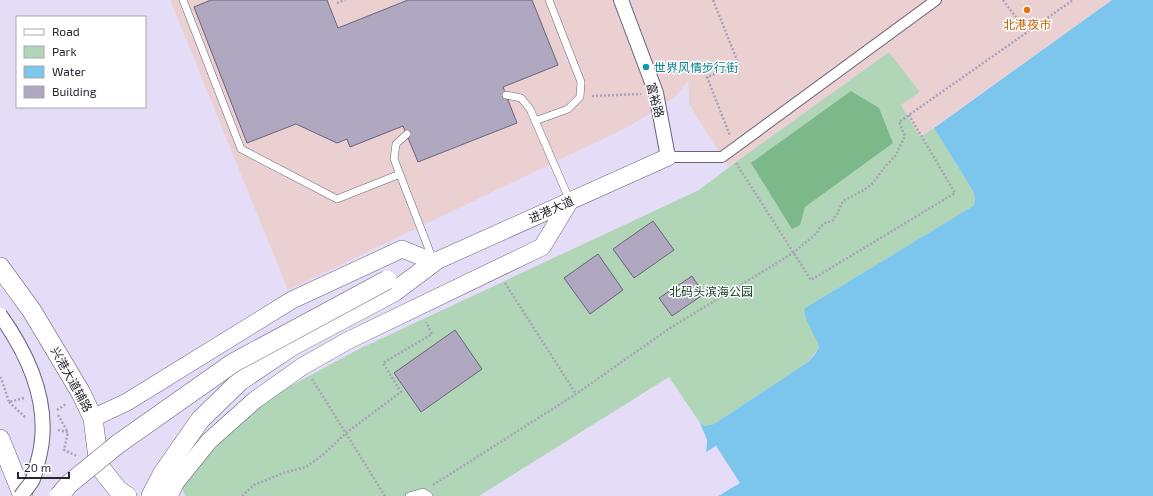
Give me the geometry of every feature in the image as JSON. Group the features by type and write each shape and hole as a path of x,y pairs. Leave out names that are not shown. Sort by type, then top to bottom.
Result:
{"main road":[{"path":"59,496 69,484 118,444 233,363 390,286 434,262"},
{"name":"兴港大道辅路","path":"0,267 32,311 81,394 93,418 99,466 118,490 127,496"},
{"path":"151,496 163,473 200,420 240,381 292,346 390,286"},
{"path":"0,439 22,496"}],"street":[{"name":"富裕路","path":"621,0 656,93 668,157"},
{"path":"668,157 722,157 936,0"},
{"name":"进港大道","path":"434,262 668,157"},
{"path":"168,496 176,482 210,440 255,400 303,366 347,341 542,247 570,201"},
{"path":"93,418 127,402 292,300 402,250 434,262"},
{"path":"0,315 12,331 28,361 40,393 43,427 40,454 33,480 22,496"}],"lane":[{"path":"183,0 241,149 337,199 400,174"},
{"path":"535,121 568,108 580,97 581,82 549,0"},
{"path":"506,95 521,98 530,109 570,201"},
{"path":"407,134 396,144 394,159 434,262"},
{"path":"409,496 423,492 430,496"}],"path":[{"path":"337,3 345,0"},
{"path":"714,0 739,65 707,77 727,128 736,162 811,280 956,193 909,115"},
{"path":"1003,0 1027,32"},
{"path":"423,492 576,394 670,328 793,253 817,233 820,227 825,223 832,221 843,201 873,183 896,155 905,136 899,122 1073,0"},
{"path":"580,97 656,93"},
{"path":"496,270 576,394"},
{"path":"242,496 254,485 283,473 306,467 324,454 346,433 401,392 383,363 432,334 417,307"},
{"path":"303,366 385,496"},
{"path":"0,377 9,402 25,417"},
{"path":"9,402 40,393"},
{"path":"56,411 68,432 64,450"},
{"path":"43,427 68,432"}],"shaded area":[{"path":"170,0 1112,0 920,137 901,105 920,92 889,52 729,167 689,104 689,80 675,97 628,127 288,290"}],"green space":[{"name":"北码头滨海公园","path":"889,52 920,92 901,105 920,137 934,128 973,191 975,202 973,206 805,308 819,347 808,362 714,424 705,426 700,423 669,377 479,496 185,496 182,487 212,451 251,412 285,389 359,349 699,190"},
{"path":"851,91 879,108 893,143 805,207 800,225 792,229 751,163"}],"water":[{"path":"1112,0 1153,0 1153,496 718,496 739,483 716,446 706,453 707,440 700,423 705,426 714,424 808,362 819,347 807,322 805,308 973,206 975,198 973,191 934,128"}],"pier":[{"path":"699,422 707,440 706,452 716,446 740,483 718,496 716,496 717,494 737,482 716,449 704,454 705,441 698,424"}],"building":[{"path":"211,0 327,0 338,28 408,0 532,0 558,65 503,87 517,123 418,162 403,126 350,147 347,139 337,143 296,124 247,143 194,7"},
{"path":"653,221 674,250 634,278 613,249"},
{"path":"598,254 623,290 590,314 564,278"},
{"path":"692,276 704,294 672,316 659,298"},
{"path":"455,330 482,369 421,412 394,373"}],"place":[{"name":"北港夜市","path":"1027,10"},
{"name":"世界风情步行街","path":"646,67"}]}
